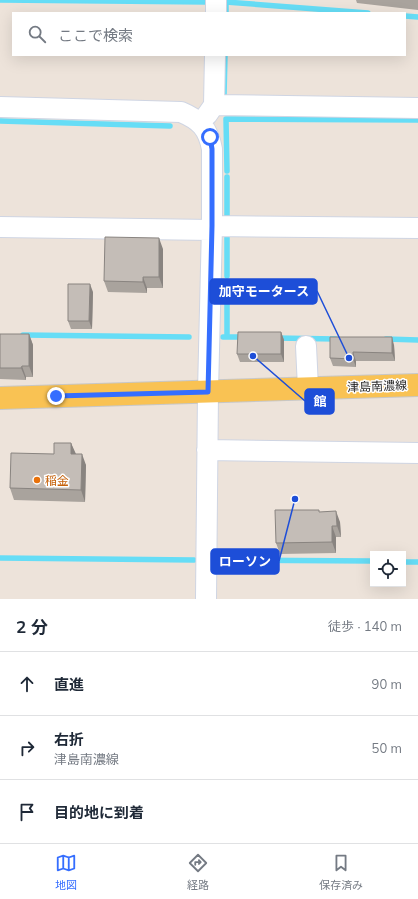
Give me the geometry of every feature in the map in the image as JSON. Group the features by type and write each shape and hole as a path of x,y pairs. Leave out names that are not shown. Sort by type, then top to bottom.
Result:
{"main road":[{"name":"津島南濃線","path":"0,398 418,384"}],"street":[{"path":"216,0 216,12"},
{"path":"201,123 214,105 215,56"},
{"path":"214,105 418,108"},
{"path":"0,106 181,112 192,116 201,123 210,137 212,149 212,228 208,392 206,599"},
{"path":"0,227 418,228"},
{"path":"306,346 308,388"},
{"path":"208,450 418,453"}],"building":[{"path":"105,237 159,238 159,277 143,277 143,282 104,281"},
{"path":"68,284 90,284 89,321 68,321"},
{"path":"238,332 281,332 281,354 237,354"},
{"path":"0,334 29,334 29,366 22,366 21,368 0,368"},
{"path":"330,337 392,337 392,353 353,352 353,359 330,358"},
{"path":"54,443 71,443 71,454 82,454 81,490 10,488 11,453 54,454"},
{"path":"275,510 319,510 319,512 336,511 337,526 332,526 332,542 276,543"}],"waterway":[{"path":"0,0 208,2"},
{"path":"226,12 226,2 355,12"},
{"path":"406,16 418,17"},
{"path":"224,96 225,56"},
{"path":"227,171 226,119 418,120"},
{"path":"0,121 170,126"},
{"path":"227,177 227,217"},
{"path":"227,236 227,276"},
{"path":"227,288 227,337"},
{"path":"23,335 189,337"},
{"path":"223,337 244,337"},
{"path":"276,338 336,339"},
{"path":"386,339 418,340"},
{"path":"0,558 194,560"},
{"path":"227,560 370,561"},
{"path":"406,562 418,562"}],"place":[{"name":"館","path":"253,356"},
{"name":"加守モータース","path":"349,358"},
{"name":"稲金","path":"37,480"},
{"name":"ローソン","path":"295,499"}],"route":[{"path":"56,396 208,392 212,226 212,149 210,137"}]}
